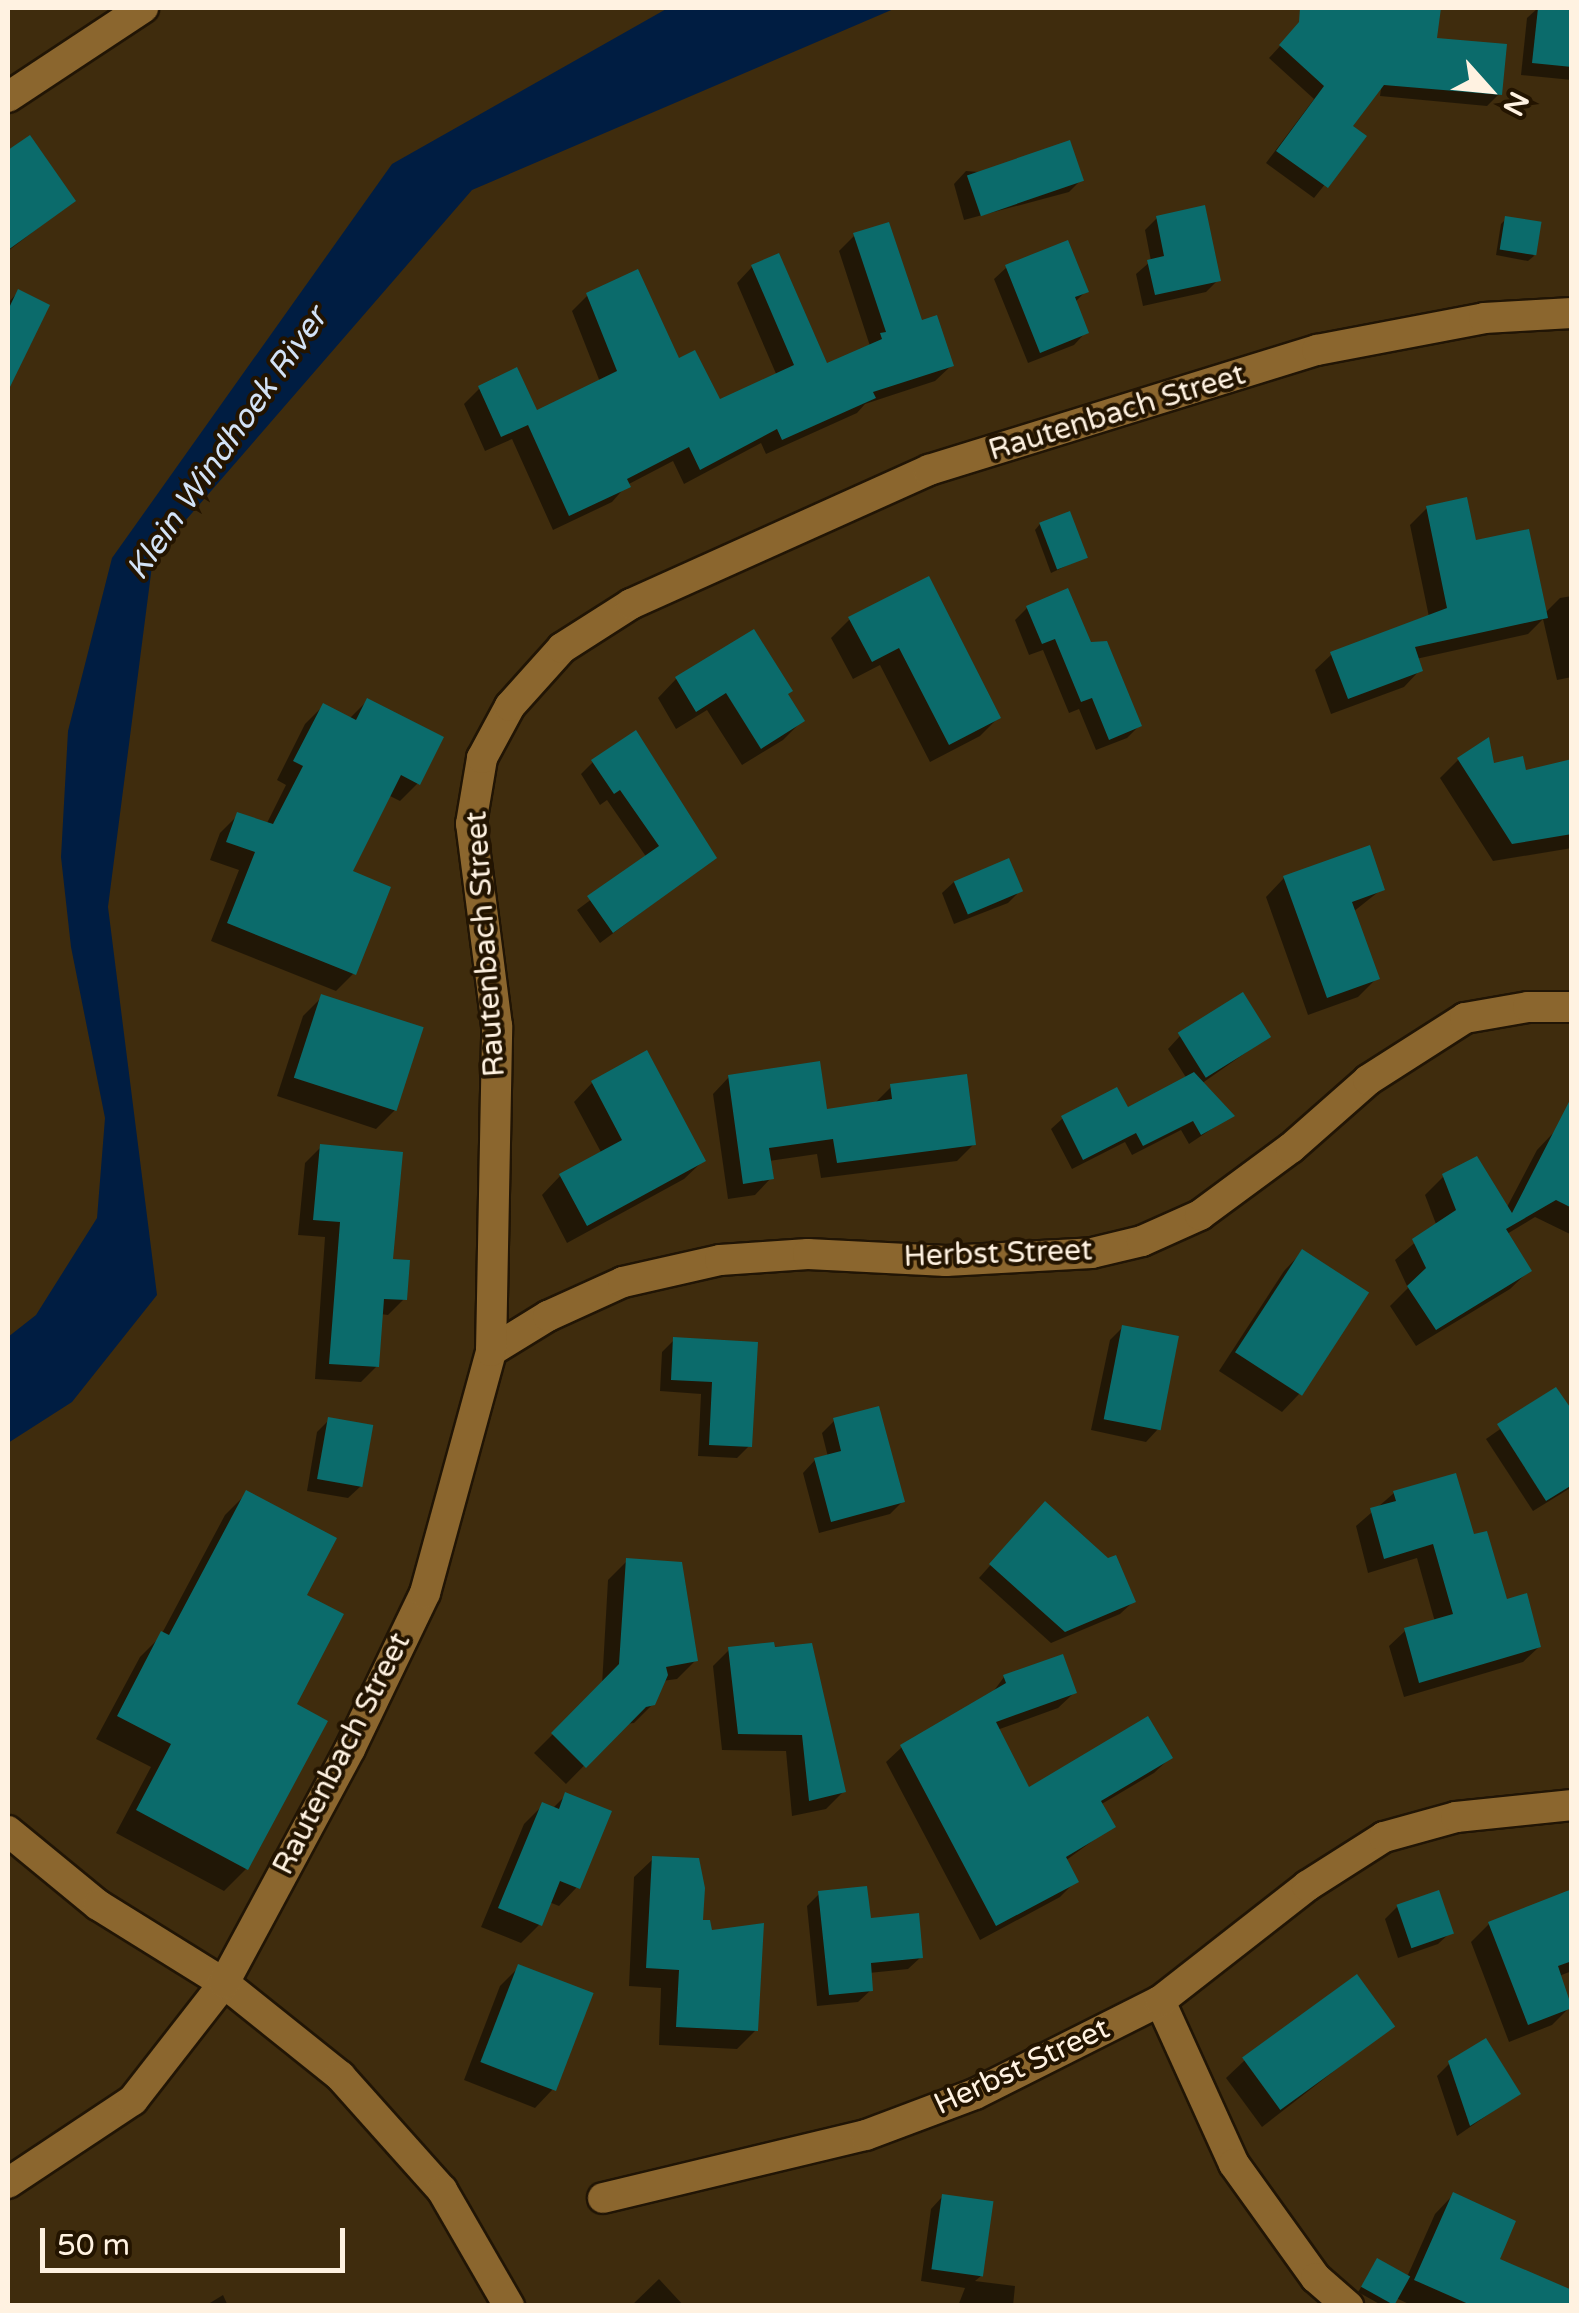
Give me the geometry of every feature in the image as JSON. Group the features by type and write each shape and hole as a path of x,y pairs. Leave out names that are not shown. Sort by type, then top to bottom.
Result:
{"street":[{"path":"8,98 65,55 143,8"},
{"name":"Rautenbach Street","path":"8,2183 133,2100 224,1983 350,1749 425,1593 491,1351 497,1026 471,824 482,758 510,706 562,648 630,604 930,470 1317,350 1484,318 1572,313"},
{"name":"Herbst Street","path":"491,1351 548,1316 622,1282 720,1260 808,1254 946,1261 1092,1253 1142,1241 1200,1215 1290,1148 1368,1080 1466,1018 1528,1006 1572,1008"},
{"name":"Herbst Street","path":"602,2198 866,2135 975,2094 1160,2000 1307,1886 1384,1837 1456,1817 1572,1805"},
{"path":"8,1831 98,1905 224,1983 340,2076 442,2190 509,2306"},
{"path":"1160,2000 1234,2164 1316,2278 1348,2306"}],"water":[{"name":"Klein Windhoek River","path":"668,8 896,8 472,190 153,558 108,907 157,1295 72,1402 8,1443 8,1337 36,1315 97,1218 105,1118 71,947 61,857 68,731 112,558 392,164"}],"building":[{"path":"1300,8 1441,8 1437,38 1507,44 1502,95 1384,85 1353,126 1367,136 1328,188 1276,151 1324,86 1279,45 1299,22"},
{"path":"1538,8 1572,8 1572,67 1532,63"},
{"path":"30,135 76,201 8,250 8,150"},
{"path":"1070,140 1084,181 981,216 967,175"},
{"path":"1205,205 1221,281 1155,295 1147,260 1164,256 1156,216"},
{"path":"1505,216 1542,222 1536,255 1500,250"},
{"path":"889,222 922,320 937,315 954,366 873,392 876,398 782,440 777,429 700,470 689,447 627,479 631,487 569,516 528,425 501,437 478,386 517,367 537,410 617,371 586,293 638,269 679,358 695,350 720,399 794,365 751,265 779,253 827,363 882,339 880,333 886,332 853,233"},
{"path":"1068,240 1089,292 1075,297 1089,333 1040,353 1005,265"},
{"path":"18,289 50,305 8,391 8,310"},
{"path":"1467,497 1476,540 1529,529 1548,618 1415,647 1423,671 1348,699 1330,652 1447,608 1426,506"},
{"path":"1070,511 1088,558 1057,570 1039,523"},
{"path":"929,576 1001,718 949,745 899,648 872,662 848,617"},
{"path":"1068,588 1091,642 1107,641 1142,726 1109,740 1092,698 1081,702 1055,639 1042,644 1026,606"},
{"path":"754,629 793,691 788,694 805,721 761,749 726,693 696,712 675,677"},
{"path":"367,698 444,737 420,785 401,775 353,871 391,887 356,975 227,923 255,852 226,842 237,812 273,824 303,766 293,761 323,703 356,720"},
{"path":"636,730 717,858 613,933 587,896 659,846 620,790 614,794 591,760"},
{"path":"1489,737 1494,763 1523,756 1526,770 1572,759 1572,834 1512,844 1457,758"},
{"path":"1370,845 1385,890 1352,902 1380,979 1327,998 1283,876"},
{"path":"1009,858 1023,891 968,915 954,881"},
{"path":"1243,992 1271,1037 1206,1078 1178,1033"},
{"path":"321,994 424,1027 397,1111 294,1078"},
{"path":"647,1050 706,1161 587,1226 559,1174 622,1140 591,1081"},
{"path":"820,1061 827,1109 892,1099 890,1084 967,1074 976,1145 837,1163 833,1139 769,1148 774,1179 743,1184 728,1075"},
{"path":"1194,1072 1235,1116 1201,1135 1193,1121 1143,1146 1136,1133 1083,1160 1061,1116 1117,1087 1128,1107"},
{"path":"1572,1096 1572,1208 1556,1200 1506,1229 1532,1271 1436,1330 1407,1286 1426,1268 1412,1239 1456,1210 1442,1174 1477,1156 1512,1213"},
{"path":"320,1144 403,1152 393,1259 410,1260 407,1300 384,1299 379,1367 329,1364 340,1222 313,1220"},
{"path":"1302,1249 1369,1293 1302,1396 1235,1352"},
{"path":"1122,1325 1179,1336 1161,1430 1104,1419"},
{"path":"673,1337 758,1342 752,1447 709,1445 712,1382 671,1380"},
{"path":"1556,1387 1572,1410 1572,1485 1546,1501 1497,1424"},
{"path":"879,1406 905,1502 831,1522 814,1458 841,1451 833,1418"},
{"path":"328,1417 373,1425 362,1487 317,1479"},
{"path":"1456,1473 1474,1534 1487,1531 1507,1599 1527,1593 1541,1647 1419,1683 1404,1628 1453,1614 1433,1544 1384,1559 1370,1508 1396,1501 1393,1491"},
{"path":"246,1490 337,1538 307,1595 344,1614 297,1704 328,1721 248,1870 136,1810 171,1744 117,1716 161,1631 169,1635"},
{"path":"1045,1501 1108,1558 1116,1555 1136,1602 1065,1632 989,1564"},
{"path":"626,1558 682,1562 698,1661 666,1667 668,1675 655,1705 646,1707 586,1768 551,1733 619,1664"},
{"path":"774,1642 775,1647 812,1643 846,1792 809,1801 802,1735 738,1734 728,1647"},
{"path":"1063,1654 1077,1693 996,1722 1029,1787 1148,1716 1173,1758 1101,1801 1116,1827 1066,1857 1079,1882 996,1926 900,1745 1006,1683 1003,1675"},
{"path":"565,1792 612,1811 580,1889 560,1881 542,1926 498,1908 542,1802 559,1809"},
{"path":"652,1856 699,1858 705,1888 703,1920 710,1920 712,1930 764,1923 758,2031 676,2027 679,1970 646,1968"},
{"path":"867,1886 871,1918 919,1913 923,1958 871,1963 873,1991 829,1995 818,1891"},
{"path":"1572,1889 1572,1961 1558,1966 1572,2008 1528,2025 1488,1922"},
{"path":"1439,1890 1454,1933 1411,1948 1396,1905"},
{"path":"518,1964 594,1993 556,2091 480,2062"},
{"path":"1357,1974 1395,2027 1280,2110 1242,2057"},
{"path":"1486,2038 1521,2094 1470,2126 1448,2061"},
{"path":"1453,2192 1516,2221 1500,2259 1572,2290 1572,2306 1473,2306 1414,2280"},
{"path":"942,2194 993,2201 983,2276 931,2269"},
{"path":"1377,2258 1410,2276 1394,2305 1361,2287"}]}
